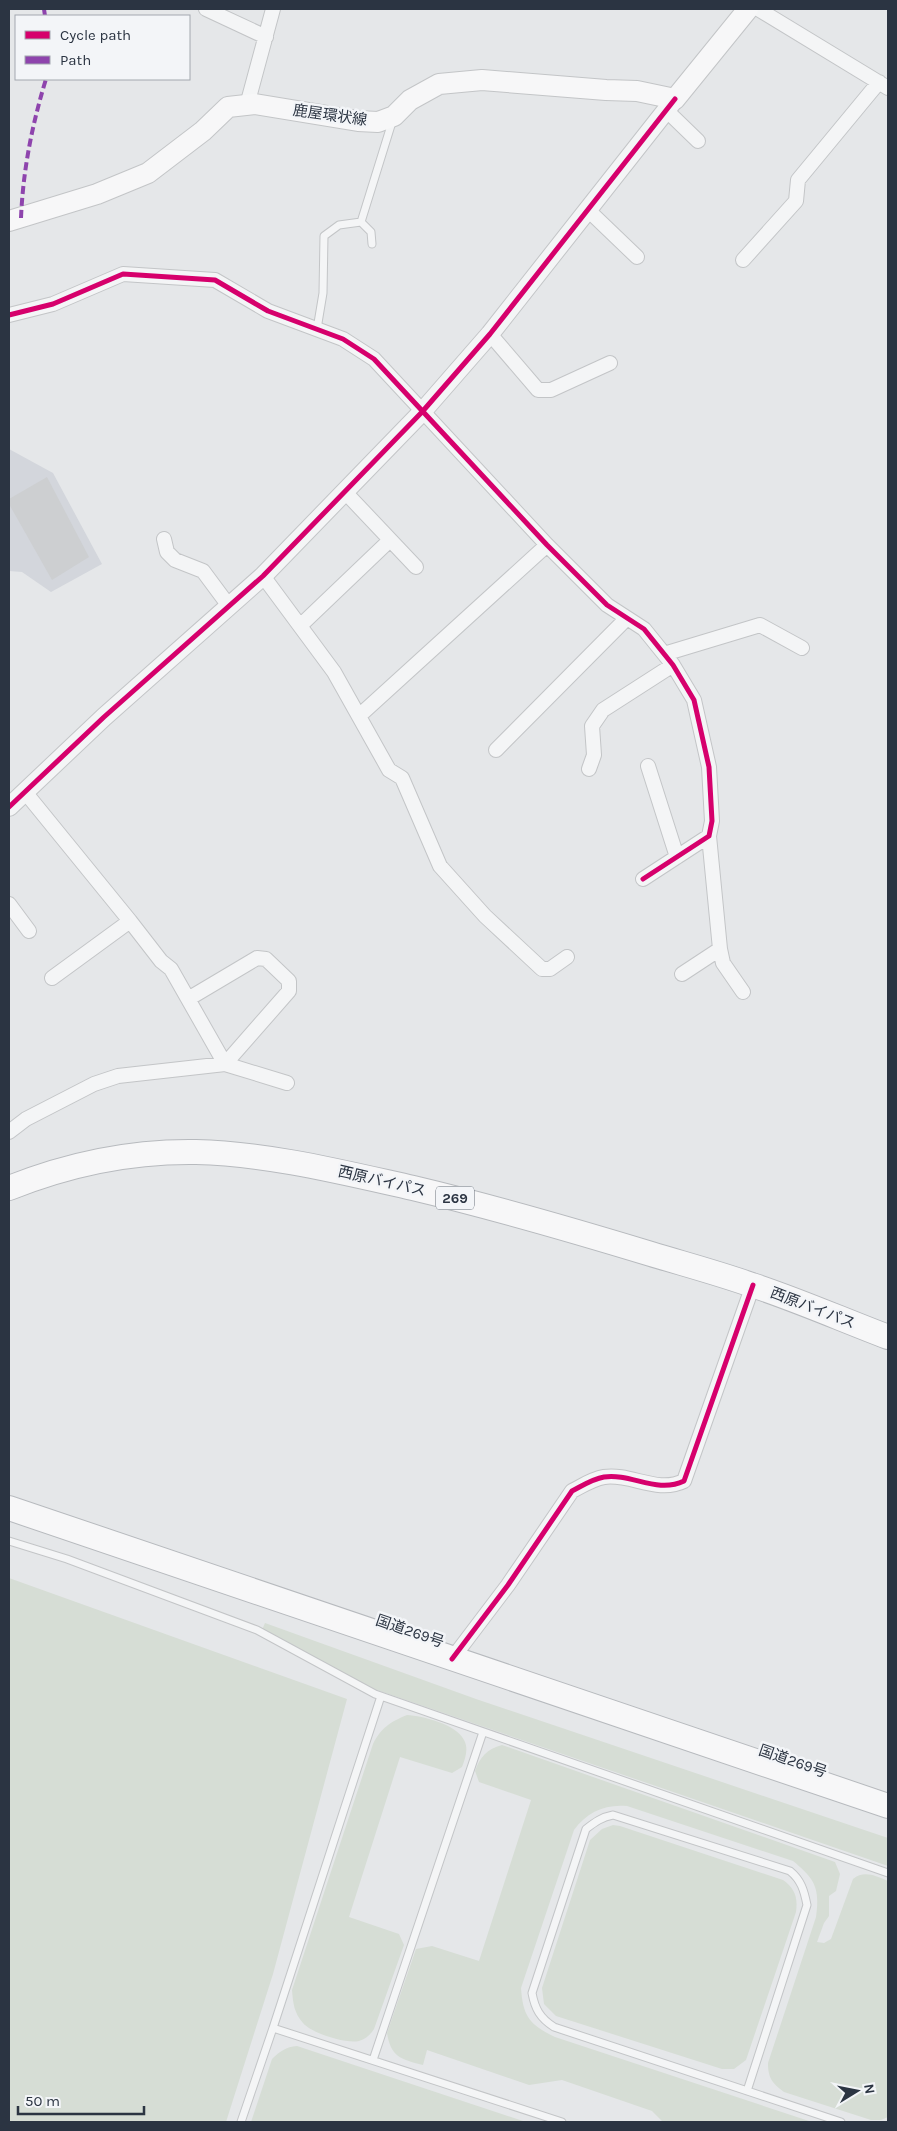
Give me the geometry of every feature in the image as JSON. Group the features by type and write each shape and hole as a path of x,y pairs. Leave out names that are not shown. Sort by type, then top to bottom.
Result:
{"highway":[{"name":"西原バイパス","path":"9,1188 72,1166 109,1158 146,1154 194,1152 241,1154 299,1163 460,1199 555,1225 753,1285 888,1337"},
{"name":"国道269号","path":"9,1508 888,1806"}],"main road":[{"path":"394,116 410,100 439,84 482,80 637,91 671,105 747,10"},
{"name":"鹿屋環状線","path":"10,220 97,194 148,173 203,131 228,107 255,104 358,121 378,122 394,116"}],"street":[{"path":"206,9 266,37"},
{"path":"247,105 273,9"},
{"path":"743,260 796,201 798,180 884,85 747,10"},
{"path":"225,1064 171,969 161,961 130,921 13,801 104,717 263,576 422,412 490,334 671,105 698,141"},
{"path":"588,210 637,258"},
{"path":"9,315 53,304 124,274 215,280 268,311 343,339 374,359 547,545 607,605 644,630 668,660 694,700 709,767 712,821 709,836 720,949 723,963 743,992"},
{"path":"490,334 538,390 552,390 610,364"},
{"path":"345,492 416,567"},
{"path":"164,539 167,552 175,560 203,571 229,606"},
{"path":"300,626 390,540"},
{"path":"359,716 547,545"},
{"path":"263,576 334,672 389,770 402,778 440,866 485,916 542,969 550,969 567,957"},
{"path":"496,750 627,618"},
{"path":"589,769 594,755 592,726 603,710 668,660 760,624 802,648"},
{"path":"648,766 677,856"},
{"path":"643,879 709,836"},
{"path":"9,904 29,931"},
{"path":"52,978 130,921"},
{"path":"682,974 720,949"},
{"path":"188,999 257,958 266,960 289,981 289,991 225,1064"},
{"path":"9,1132 26,1119 94,1084 118,1076 225,1064 287,1083"},
{"path":"452,1659 508,1586 572,1492 588,1482 603,1477 617,1477 667,1486 684,1481 753,1285"}],"lane":[{"path":"361,222 394,116"},
{"path":"361,222 371,232 372,244"},
{"path":"317,329 323,293 324,236 339,225 361,222"},
{"path":"9,1541 66,1559 257,1630 381,1696 888,1873"},
{"path":"241,2122 274,2028 381,1696"},
{"path":"372,2060 483,1732"},
{"path":"746,2091 807,1905 799,1878 790,1870 614,1816 604,1817 586,1829 532,1993 538,2014 554,2027 746,2091 841,2122"},
{"path":"274,2028 562,2122"}],"shaded area":[{"path":"9,449 53,473 102,564 51,592 22,572 9,571"},
{"path":"9,1578 347,1699 273,1974 226,2122 9,2122"},
{"path":"265,1623 476,1699 888,1838 888,1866 371,1688 262,1630"},
{"path":"407,1715 430,1719 454,1729 464,1740 465,1757 462,1767 452,1773 400,1757 349,1917 399,1934 404,1945 374,2029 366,2038 359,2041 346,2041 321,2034 307,2027 294,2008 292,1990 373,1744 387,1726"},
{"path":"502,1745 835,1862 840,1874 836,1891 829,1896 829,1916 824,1923 817,1942 824,1943 831,1939 853,1879 866,1874 888,1881 888,2117 881,2120 871,2120 784,2092 774,2083 770,2076 768,2063 816,1917 816,1891 806,1873 793,1861 627,1806 611,1806 597,1810 585,1818 574,1830 521,1988 524,2006 529,2019 539,2028 555,2037 812,2122 663,2122 652,2111 562,2080 529,2085 427,2050 423,2065 398,2056 391,2047 387,2033 416,1949 432,1946 479,1961 531,1800 479,1782 475,1771 479,1762 488,1751"},
{"path":"613,1825 783,1880 793,1890 796,1898 796,1912 746,2060 734,2069 722,2069 556,2016 544,2004 542,1988 590,1840 602,1829"},
{"path":"297,2046 526,2122 251,2122 272,2059 283,2050"}],"building":[{"path":"47,477 89,557 52,580 9,504 9,499"}],"marked path":[{"path":"44,9 45,15"},
{"path":"21,218 29,148 36,113 46,80"}],"cycle path":[{"path":"9,807 104,717 263,576 422,412 490,334 675,99"},
{"path":"9,315 53,304 123,274 215,280 268,311 343,339 374,359 547,545 607,605 644,629 673,665 694,700 709,767 712,821 709,836 643,879"},
{"path":"452,1659 508,1585 572,1491 591,1481 604,1477 624,1478 664,1485 684,1481 753,1285"}]}
